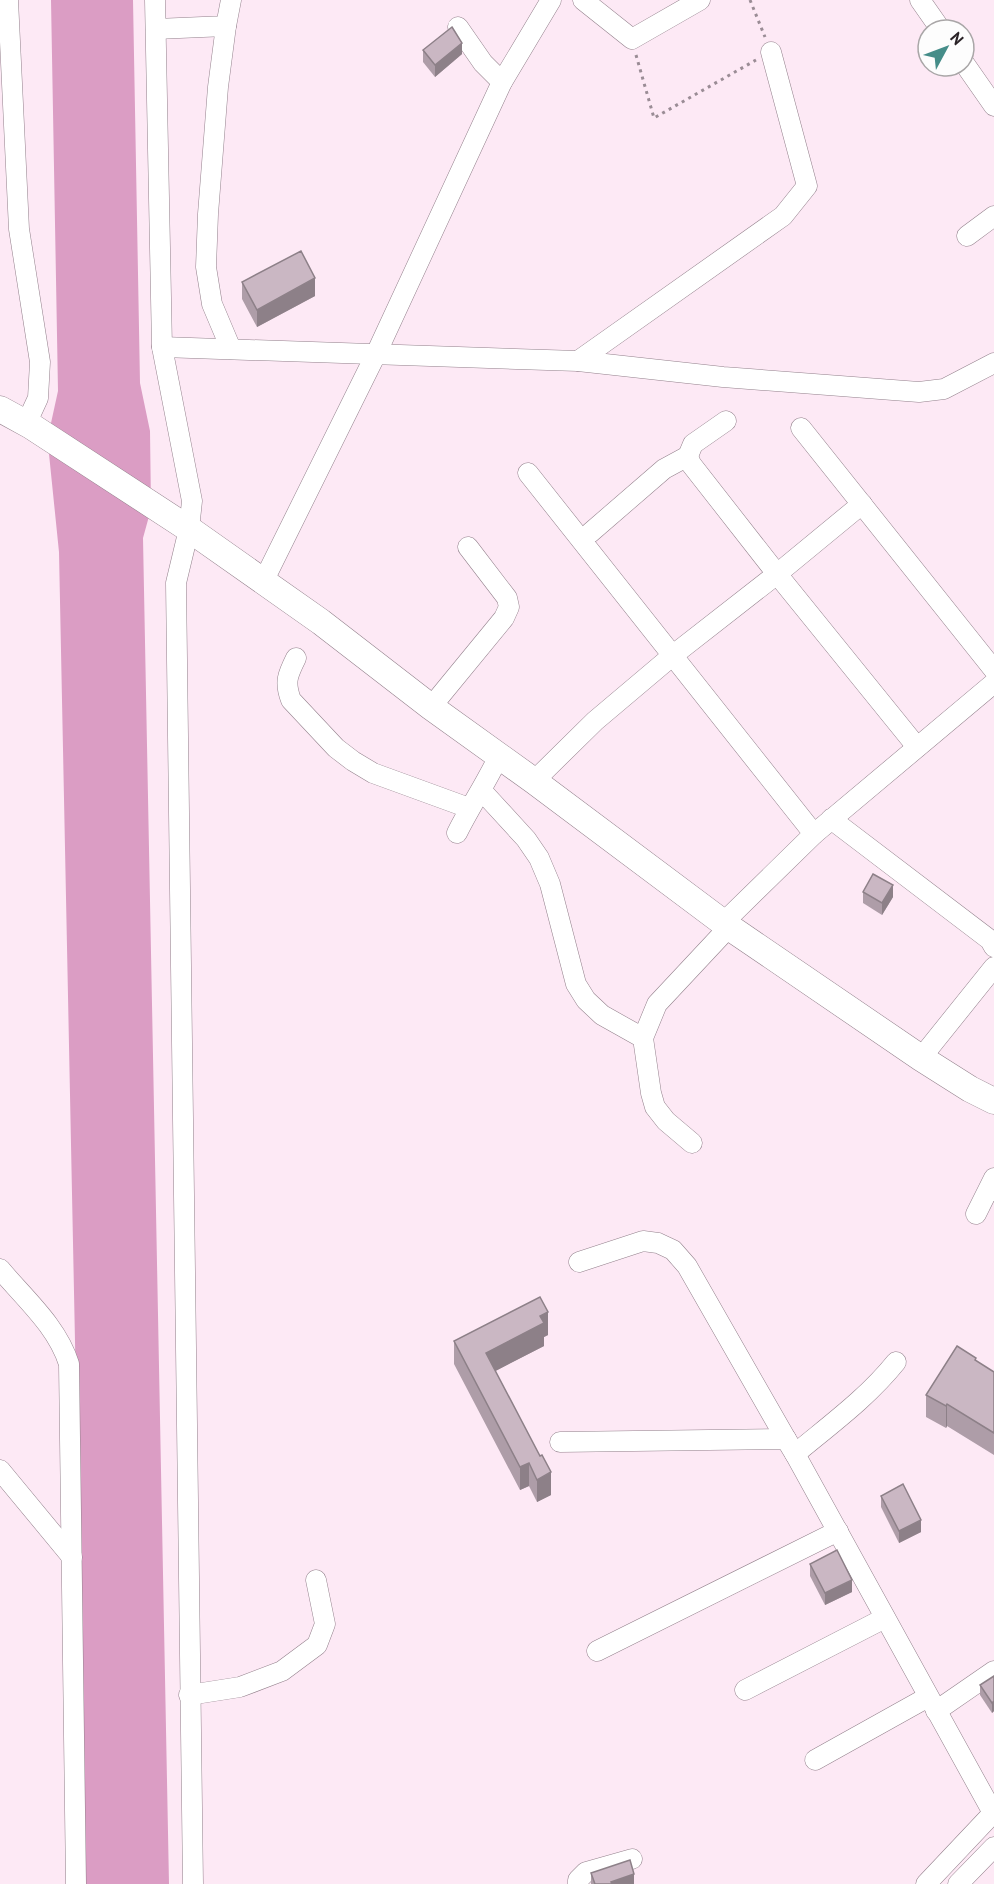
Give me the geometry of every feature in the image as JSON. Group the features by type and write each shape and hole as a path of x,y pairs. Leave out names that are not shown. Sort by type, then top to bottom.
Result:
{"main road":[{"path":"0,409 29,425 189,529 321,622 431,707 726,924 921,1058 994,1101"}],"street":[{"path":"8,0 19,229 40,362 38,398 29,425"},
{"path":"155,0 162,347 192,501 189,529 176,584 193,1884"},
{"path":"231,0 218,87 206,267 212,304 231,349"},
{"path":"263,582 376,354 502,82 551,0"},
{"path":"583,0 632,39 700,0"},
{"path":"920,0 933,18"},
{"path":"156,29 226,26"},
{"path":"458,27 483,63 502,82"},
{"path":"578,361 783,216 807,186 771,52"},
{"path":"974,78 994,106"},
{"path":"967,236 994,216"},
{"path":"162,347 578,361 723,377 920,392 944,389 994,363"},
{"path":"590,532 664,469 688,456 693,444 726,421"},
{"path":"801,428 994,670"},
{"path":"688,456 691,464 777,574 917,747"},
{"path":"528,473 814,834"},
{"path":"534,782 595,721 672,656 862,504"},
{"path":"431,707 504,618 508,608 507,598 468,547"},
{"path":"296,658 286,680 286,690 291,700 336,748 373,773 470,808"},
{"path":"692,1143 666,1121 655,1107 651,1093 643,1038 657,1004 726,924 814,834 994,683"},
{"path":"457,833 482,791 499,756"},
{"path":"482,791 526,839 539,858 549,884 576,984 586,1000 602,1015 643,1038"},
{"path":"831,819 990,940 994,947"},
{"path":"921,1058 994,967"},
{"path":"976,1214 994,1178"},
{"path":"579,1262 643,1241 658,1243 673,1250 687,1266 791,1446 932,1704 994,1812 926,1884"},
{"path":"0,1269 54,1331 64,1348 69,1364 76,1884"},
{"path":"560,1442 791,1446 862,1399 896,1362"},
{"path":"0,1470 72,1557"},
{"path":"597,1651 838,1531"},
{"path":"189,1695 240,1687 282,1671 316,1645 326,1624 316,1580"},
{"path":"745,1690 885,1618"},
{"path":"814,1760 932,1704 994,1671"},
{"path":"958,1884 994,1847"},
{"path":"578,1884 578,1880 586,1872 632,1859"}],"path":[{"path":"632,39 654,118 771,52 750,0"}],"shaded area":[{"path":"51,0 133,0 140,383 150,431 151,509 143,538 169,1884 86,1884 59,552 49,454 51,423 58,391"}],"building":[{"path":"452,27 462,43 435,65 423,50"},
{"path":"301,251 315,278 257,310 242,282"},
{"path":"873,874 893,885 882,903 863,892"},
{"path":"540,1297 548,1312 540,1316 544,1323 486,1353 540,1456 542,1455 551,1472 537,1480 529,1463 520,1467 454,1341"},
{"path":"957,1346 994,1372 994,1433 947,1404 946,1406 926,1395"},
{"path":"903,1484 921,1520 899,1531 881,1496"},
{"path":"837,1550 852,1580 825,1593 810,1564"},
{"path":"994,1676 994,1701 992,1703 980,1685"},
{"path":"630,1860 634,1874 611,1882 612,1884 595,1884 591,1873"}]}
